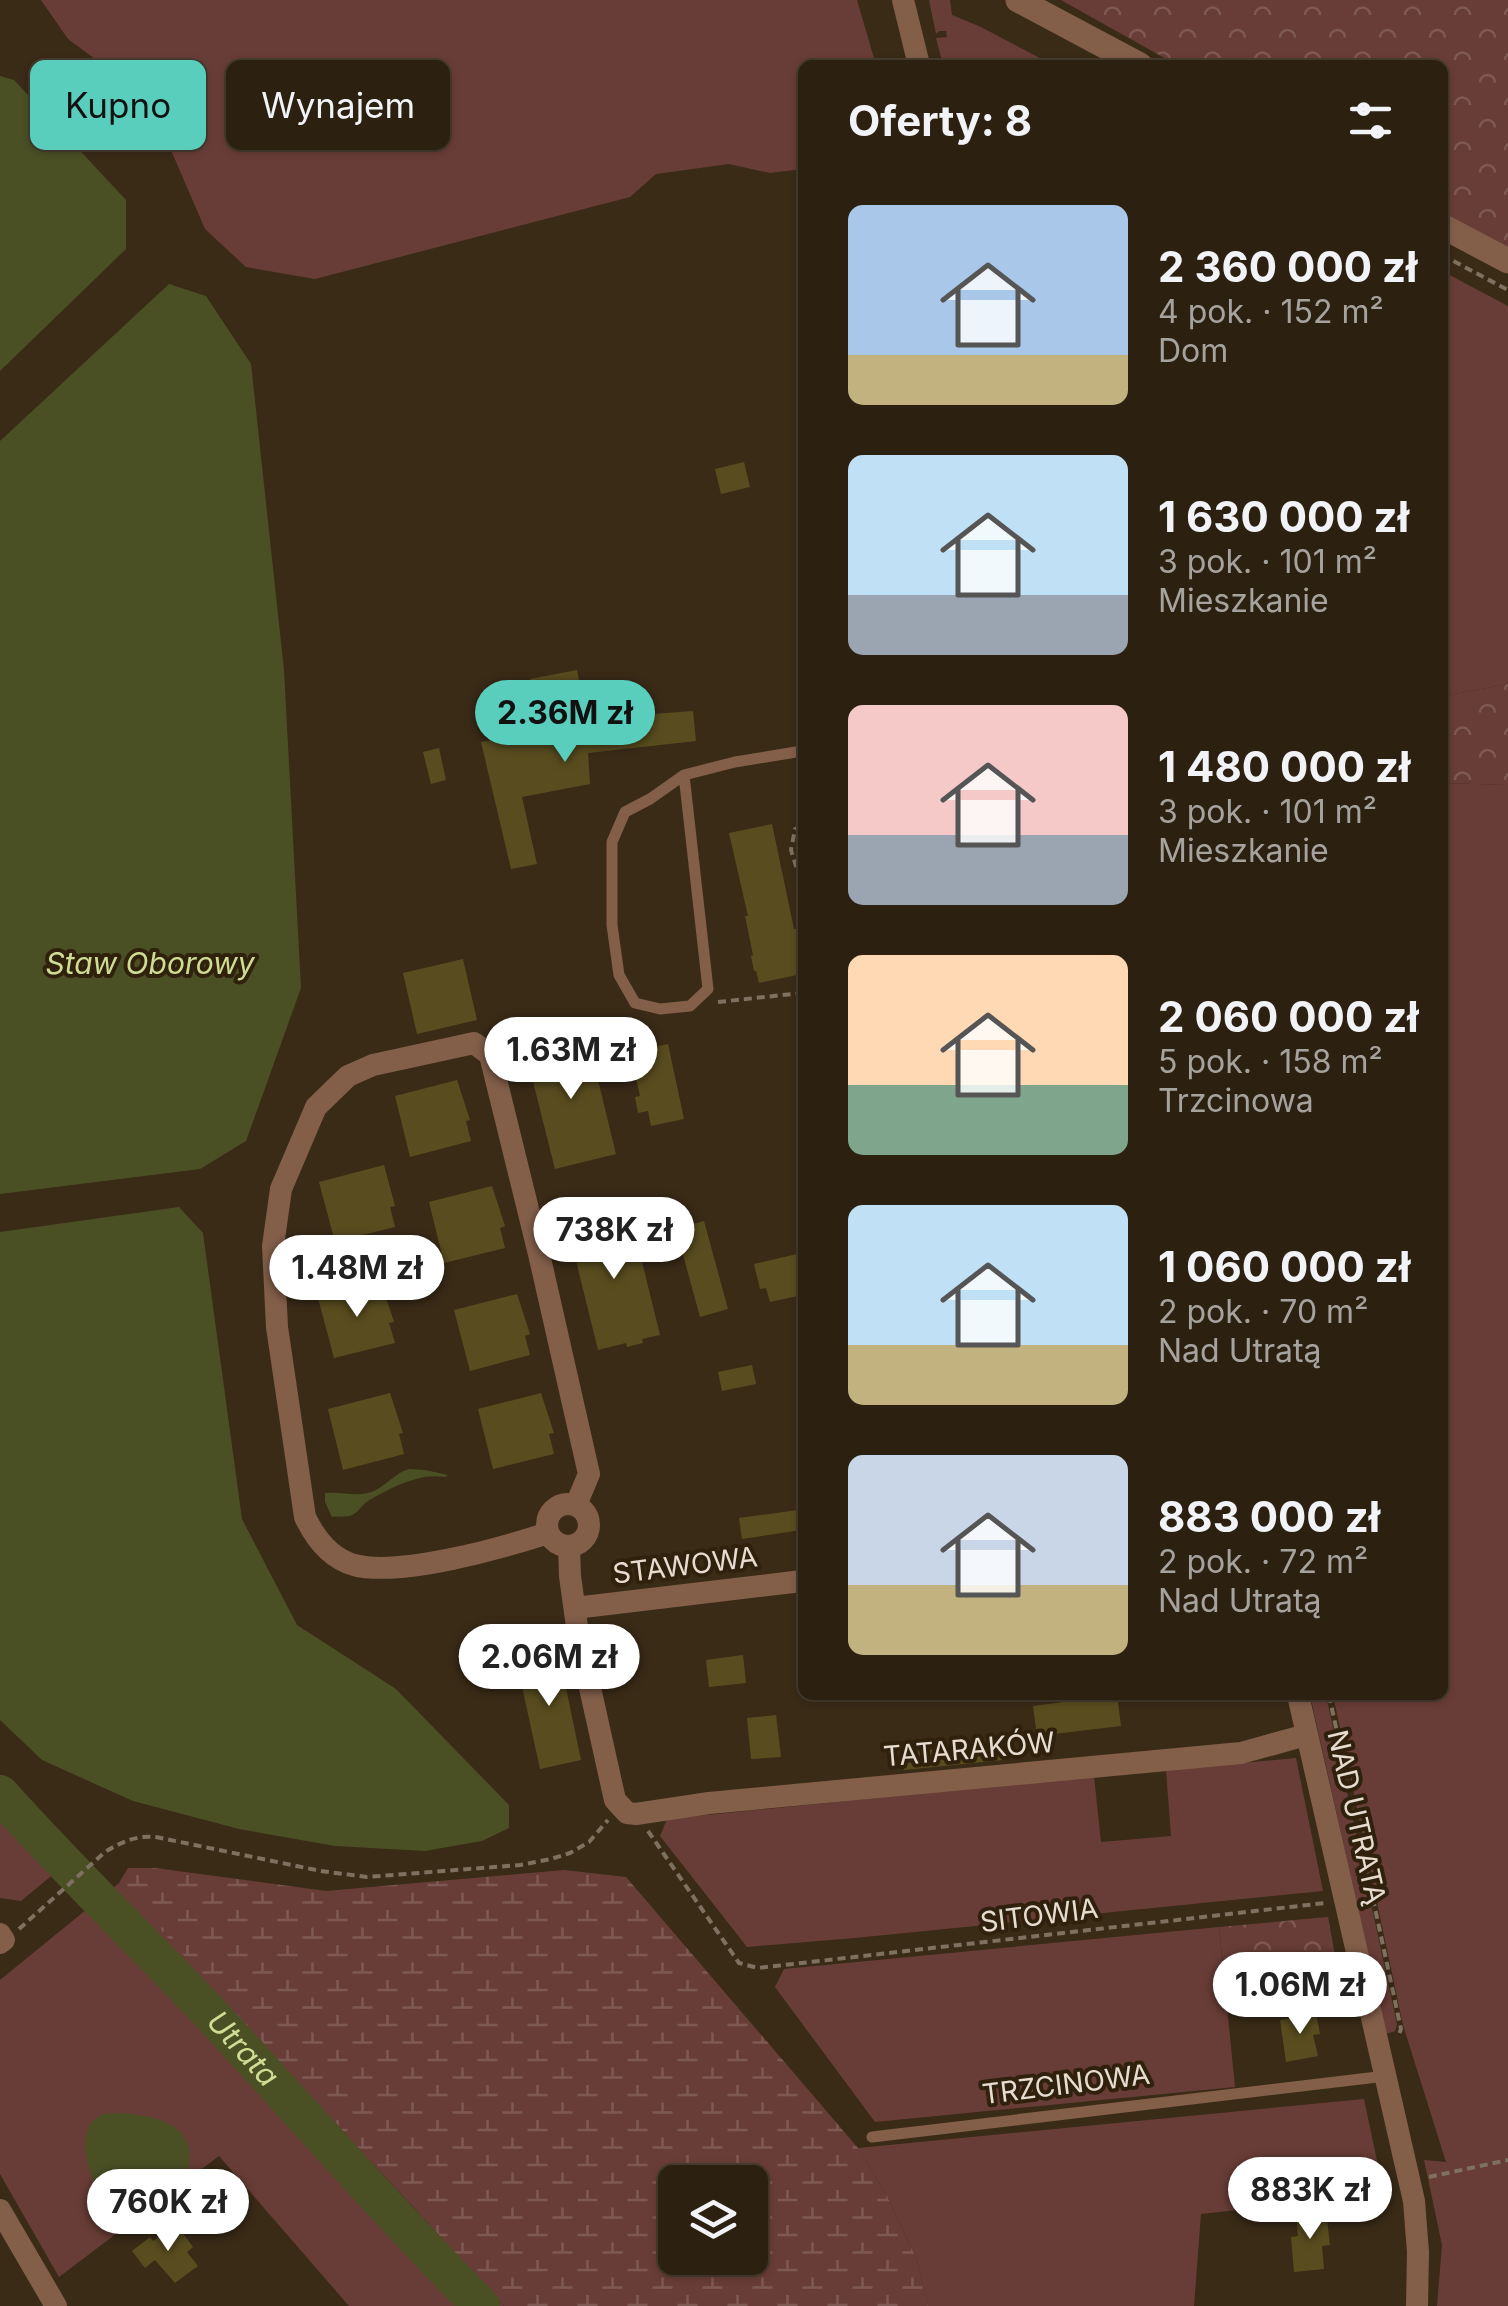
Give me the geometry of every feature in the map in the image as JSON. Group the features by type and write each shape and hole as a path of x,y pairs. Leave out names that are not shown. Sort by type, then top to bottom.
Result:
{"street":[{"path":"903,0 918,60"},
{"path":"1018,0 1131,60"},
{"path":"1448,229 1508,262"},
{"path":"548,1533 512,1545 389,1568 351,1564 317,1542 305,1517 276,1328 273,1246 281,1189 316,1107 348,1076 373,1064 474,1043 490,1055 590,1474 576,1505"},
{"path":"576,1505 586,1513 589,1526 585,1537 569,1546 553,1540 547,1519 555,1507 576,1505"},
{"path":"569,1546 578,1634 626,1809"},
{"name":"STAWOWA","path":"575,1608 798,1581"},
{"name":"NAD UTRATĄ","path":"1299,1700 1414,2201 1418,2252 1416,2306"},
{"name":"TATARAKÓW","path":"626,1809 1241,1753 1306,1734"},
{"path":"0,2210 56,2306"}],"lane":[{"path":"684,775 708,989 690,1006 660,1009 635,1003 618,975 612,925 612,842 624,812 684,775 798,752"},
{"name":"TRZCINOWA","path":"872,2137 1386,2076"}],"path":[{"path":"1448,258 1508,290"},
{"path":"798,828 794,830 791,850 798,872"},
{"path":"690,1006 798,993"},
{"path":"1331,1700 1401,2028 1398,2036 1388,2039"},
{"path":"1,1939 48,1905 120,1843 147,1836 367,1877 520,1864 570,1853 589,1842 626,1809"},
{"name":"SITOWIA","path":"626,1809 739,1963 758,1968 1345,1900"},
{"path":"1410,2182 1508,2160"}],"green space":[{"path":"41,0 857,0 875,60 798,60 798,170 770,173 729,164 656,174 630,197 315,279 246,267 205,229 171,150 206,150 206,60 96,60 68,39"},
{"path":"929,0 950,0 952,15 1044,60 942,60 936,38 947,37 946,31 936,34"},
{"path":"1061,0 1508,0 1508,250 1448,217 1448,60 1168,60"},
{"path":"1448,274 1508,306 1508,684 1448,695"},
{"path":"1508,684 1508,785 1448,783 1448,695"},
{"path":"1448,783 1508,785 1508,2306 1437,2306 1442,2245 1424,2160 1446,2162 1403,2025 1334,1700 1448,1700"},
{"path":"1311,1700 1327,1700 1397,2024 1395,2031 1386,2034"},
{"path":"1296,1758 1323,1891 747,1947 660,1836 667,1819 1094,1776 1101,1842 1171,1836 1166,1770"},
{"path":"0,1814 56,1872 21,1901 0,1898"},
{"path":"128,1868 155,1868 326,1891 564,1870 626,1877 858,2148 887,2196 917,2260 928,2306 504,2306 119,1883"},
{"path":"119,1883 504,2306 349,2306 219,2156 59,2277 0,2174 0,1980"},
{"path":"1328,1917 1343,1999 1228,2009 1219,1927"},
{"path":"1219,1927 1235,2087 875,2122 775,1987 784,1969"},
{"path":"1364,2099 1384,2194 1201,2214 1194,2306 928,2306 917,2260 887,2196 858,2148"}],"water":[{"path":"0,76 14,80 30,97 30,150 79,150 126,200 126,249 0,371"},
{"name":"Staw Oborowy","path":"169,284 206,296 251,364 284,670 301,988 246,1141 200,1169 0,1194 0,441"},
{"path":"179,1207 203,1233 242,1519 297,1625 396,1689 509,1805 509,1828 482,1841 425,1851 335,1846 239,1829 133,1801 42,1760 0,1720 0,1232"},
{"path":"409,1469 448,1475 405,1483 368,1501 352,1515 332,1517 325,1493 368,1493"},
{"path":"124,2113 164,2121 182,2134 190,2156 188,2172 127,2216 111,2216 88,2164 86,2135 91,2123 101,2115"}],"building":[{"path":"744,462 750,487 721,494 715,469"},
{"path":"577,670 581,690 534,700 530,679"},
{"path":"693,711 696,741 588,753 590,784 522,797 537,864 511,869 481,742 626,716"},
{"path":"439,748 446,780 431,784 423,752"},
{"path":"772,824 794,929 798,928 798,975 759,983 729,833"},
{"path":"463,959 477,1020 417,1034 403,973"},
{"path":"587,1035 616,1154 555,1169 525,1050"},
{"path":"668,1044 684,1119 651,1126 648,1111 638,1113 635,1097 640,1096 630,1052"},
{"path":"457,1080 470,1120 466,1121 471,1141 410,1157 395,1096"},
{"path":"384,1165 395,1206 390,1207 395,1227 335,1242 319,1182"},
{"path":"492,1186 505,1226 500,1228 505,1248 444,1263 429,1202"},
{"path":"630,1213 660,1335 627,1347 626,1343 598,1350 568,1228"},
{"path":"704,1221 728,1309 700,1317 676,1229"},
{"path":"797,1254 798,1296 770,1302 766,1288 760,1289 754,1264"},
{"path":"381,1282 394,1322 389,1323 395,1343 334,1358 318,1298"},
{"path":"517,1294 530,1334 525,1336 530,1355 470,1371 454,1310"},
{"path":"752,1365 756,1384 722,1391 718,1372"},
{"path":"390,1393 403,1433 399,1434 404,1454 343,1470 328,1409"},
{"path":"541,1393 554,1433 549,1434 554,1454 493,1469 478,1409"},
{"path":"798,1510 798,1530 742,1539 739,1518"},
{"path":"558,1650 581,1760 540,1769 516,1659"},
{"path":"743,1655 746,1683 709,1687 706,1660"},
{"path":"1118,1700 1121,1726 1037,1736 1033,1706"},
{"path":"776,1715 781,1757 751,1759 747,1718"},
{"path":"1001,1743 1003,1760 904,1770 903,1753"},
{"path":"1316,2013 1320,2034 1313,2035 1318,2056 1286,2062 1280,2020"},
{"path":"1326,2211 1330,2245 1322,2246 1324,2269 1294,2272 1291,2237 1298,2236 1296,2215"},
{"path":"176,2224 193,2247 187,2252 198,2266 175,2283 155,2260 145,2268 132,2251"}],"waterway":[{"name":"Utrata","path":"0,1794 481,2306"}]}
